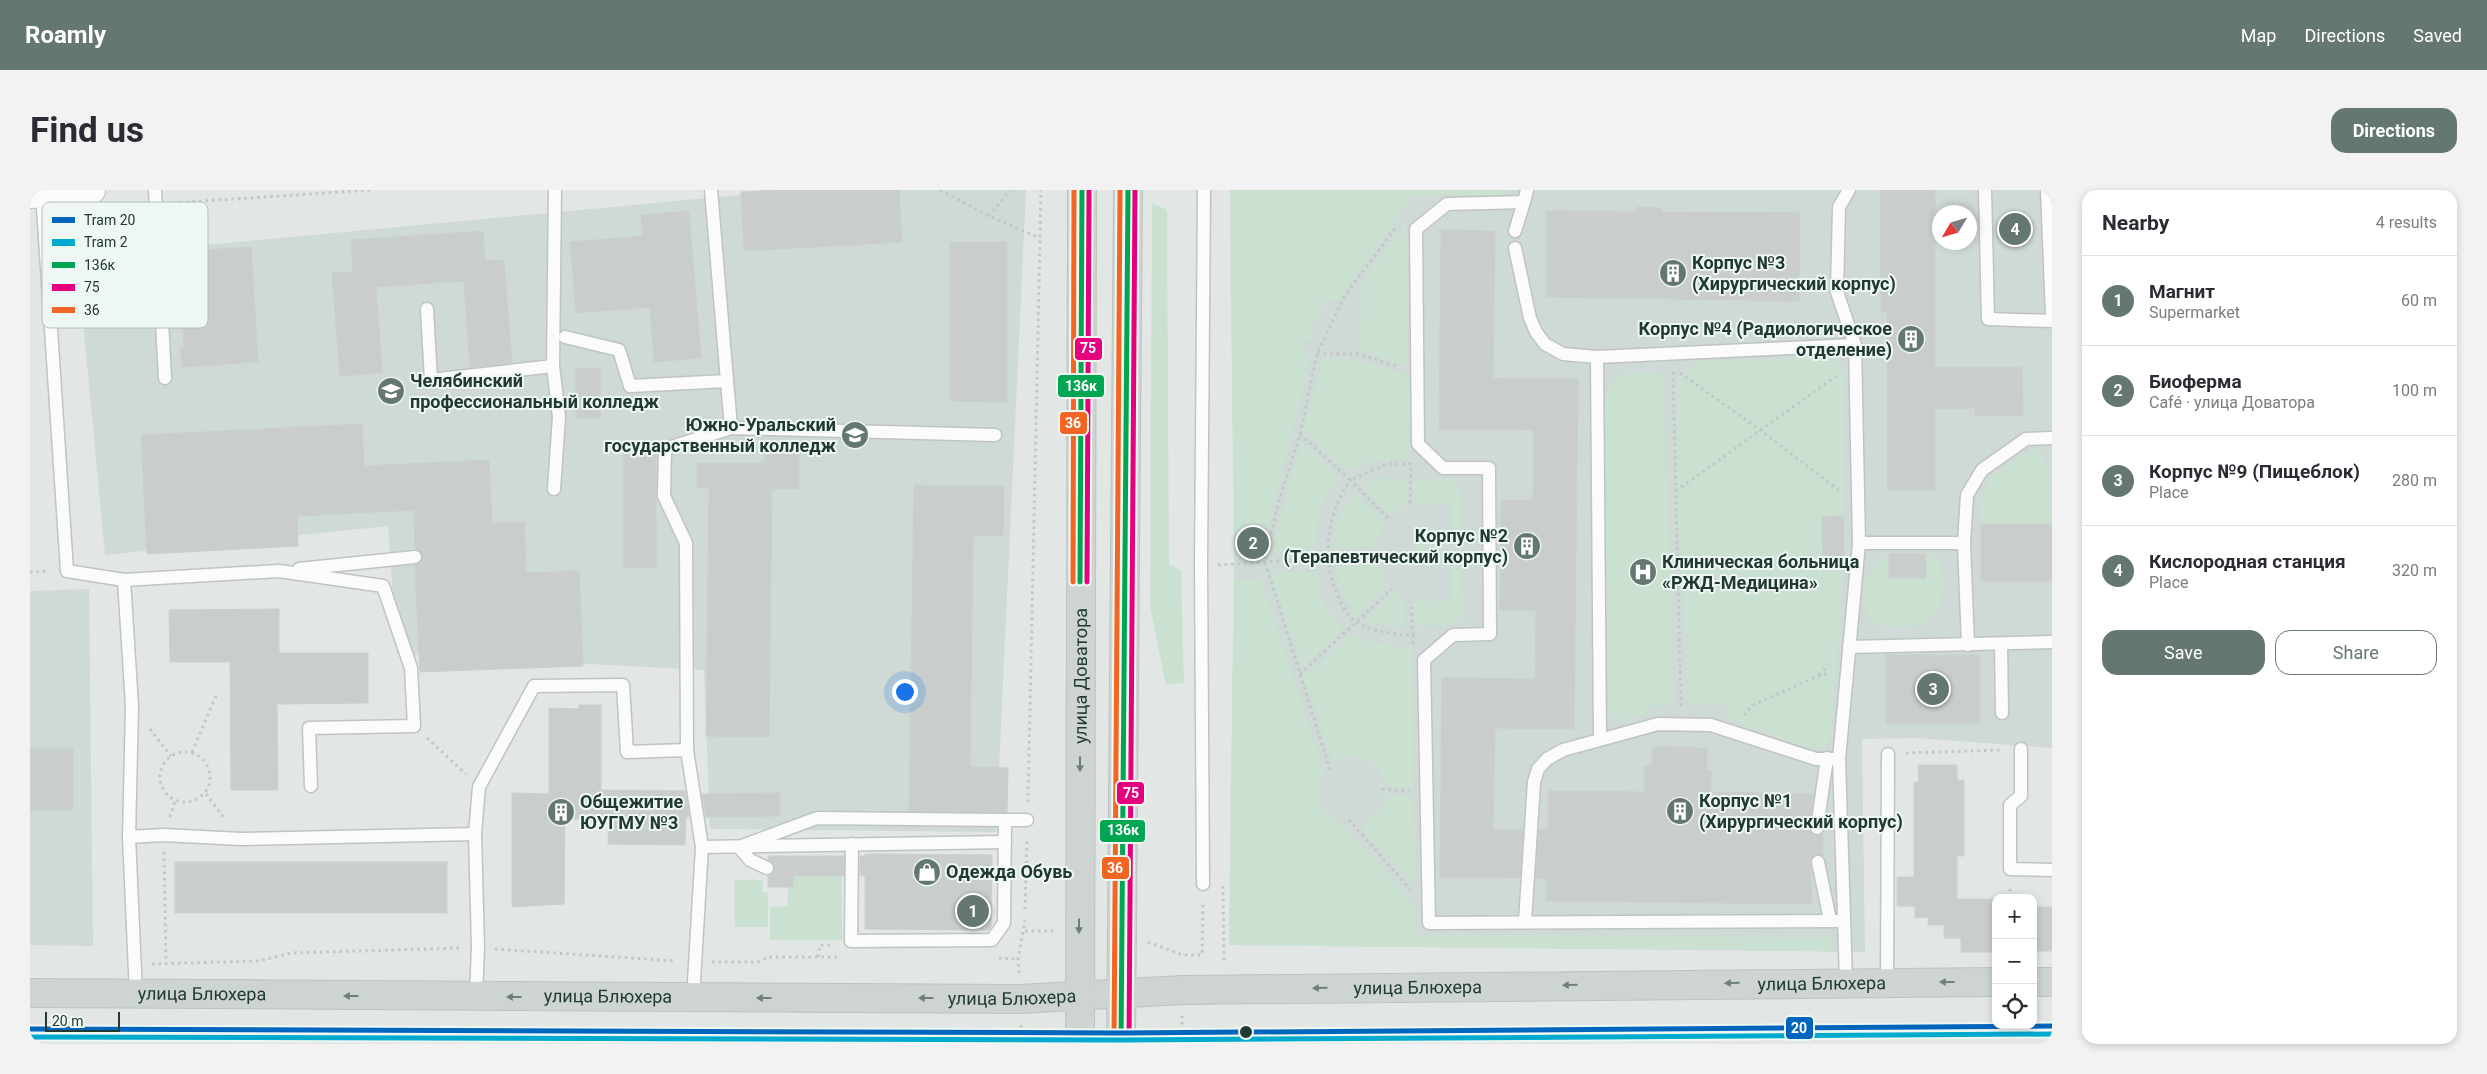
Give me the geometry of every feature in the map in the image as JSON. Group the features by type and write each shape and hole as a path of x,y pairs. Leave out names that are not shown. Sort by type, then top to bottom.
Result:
{"main road":[{"name":"улица Доватора","path":"1080,1044 1082,190"},
{"path":"1121,1044 1128,190"},
{"name":"улица Блюхера","path":"30,993 1020,999 1120,992 1846,982 1992,982"},
{"path":"2037,982 2052,982"}],"street":[{"path":"36,194 100,199"}],"lane":[{"path":"554,489 559,417 553,366 555,190"},
{"path":"711,190 728,381 730,428"},
{"path":"1203,884 1201,565 1204,190"},
{"path":"1817,828 1833,759 1847,670 1859,544 1855,345 1837,292 1839,208 1849,190"},
{"path":"1985,190 1988,319 2052,321"},
{"path":"2047,190 2052,315"},
{"path":"36,194 42,267"},
{"path":"1515,231 1525,196 1447,204 1416,229 1418,444 1443,468 1489,468 1490,634 1453,635 1424,660 1429,922 1844,921"},
{"path":"1515,248 1530,318 1536,332 1545,344 1563,354 1597,357 1855,345"},
{"path":"427,309 431,380 553,366"},
{"path":"47,328 67,571 124,580 279,571 415,557"},
{"path":"163,328 165,378"},
{"path":"565,337 619,350 630,386 728,381"},
{"path":"1597,357 1600,739"},
{"path":"693,998 702,847 687,750 686,543 664,496 666,449 730,428 995,435"},
{"path":"1968,645 1964,543 1967,495 1982,470 2026,439 2052,438"},
{"path":"1859,544 1964,543"},
{"path":"279,571 383,586 410,668 414,726 309,728 311,786"},
{"path":"124,580 132,706 129,837 136,994"},
{"path":"1849,647 2052,642"},
{"path":"2001,644 2002,713"},
{"path":"476,996 478,947 475,834 480,787 534,686 623,685 627,752 687,750"},
{"path":"1525,922 1534,782 1538,769 1547,759 1563,750 1658,724 1681,724 1711,725 1816,759 1833,759"},
{"path":"2021,749 2020,796 2010,805 2010,869 2052,870"},
{"path":"1887,982 1888,754"},
{"path":"1833,759 1844,921 1846,982"},
{"path":"739,846 817,818 1027,820"},
{"path":"852,844 851,941 992,940 1004,923 1006,820"},
{"path":"129,837 163,835 240,839 475,834"},
{"path":"702,847 1005,842"},
{"path":"739,846 750,860 767,868"},
{"path":"1818,862 1830,920"}],"path":[{"path":"184,202 371,190"},
{"path":"940,190 989,216 1040,238"},
{"path":"989,216 1010,190"},
{"path":"1041,190 1025,931 1061,932"},
{"path":"100,199 134,202"},
{"path":"1330,770 1265,562 1278,504 1300,434 1316,354 1344,297 1397,225"},
{"path":"1316,354 1358,354 1402,368"},
{"path":"1676,491 1855,362"},
{"path":"1681,724 1673,368 1760,430 1858,505"},
{"path":"1300,434 1388,518"},
{"path":"1410,455 1410,505"},
{"path":"1410,464 1386,464 1350,480 1338,499 1327,537 1327,559 1332,583 1343,607 1356,622 1390,635 1413,635 1411,602"},
{"path":"1201,565 1377,555"},
{"path":"1300,674 1392,589"},
{"path":"1729,731 1753,705 1818,676 1847,670"},
{"path":"192,752 216,696"},
{"path":"414,726 480,787"},
{"path":"1917,753 2021,749"},
{"path":"183,751 192,752 204,760 210,772 211,781 205,794 192,802 175,801 164,791 160,781 160,772 165,762 171,756 183,751"},
{"path":"1382,789 1415,792"},
{"path":"205,794 240,839"},
{"path":"166,964 163,835 175,801"},
{"path":"1141,939 1183,955 1202,956 1203,884"},
{"path":"818,957 820,945"},
{"path":"134,965 259,962 291,953 478,947 695,962 758,962 770,957 848,957"},
{"path":"998,958 1018,959"}],"shaded area":[{"path":"794,190 1026,190 996,832 710,829 704,670 397,654 388,526 105,555 84,328 208,328 208,245"},
{"name":"Клиническая больница «РЖД-Медицина»","path":"1230,190 2052,190 2052,748 1917,738 1862,739 1865,952 1229,945 1234,564"},
{"path":"89,589 93,946 30,945 30,591"}],"green space":[{"path":"1230,190 1509,190 1500,195 1408,195 1407,204 1338,300 1322,300 1322,319 1313,320 1313,340 1303,340 1303,357 1311,357 1266,532 1234,532"},
{"path":"1152,203 1167,210 1169,565 1181,570 1184,683 1166,685 1150,607"},
{"path":"1406,222 1408,366 1360,350 1362,281"},
{"path":"1322,357 1362,361 1409,376 1410,458 1373,461 1345,470 1304,431"},
{"path":"1829,357 1844,373 1844,515 1821,515 1822,571 1843,572 1831,736 1825,746 1810,749 1730,720 1726,704 1689,704 1676,491 1677,375 1685,374 1697,361"},
{"path":"1620,374 1663,374 1674,705 1646,706 1646,715 1619,720 1613,718 1608,711 1604,398"},
{"path":"1301,441 1340,478 1323,502 1317,520 1315,550 1271,552"},
{"path":"2031,450 2038,453 2047,469 2051,524 1981,524 1981,507 1986,485 1998,471"},
{"path":"1379,478 1407,479 1407,505 1392,514 1361,486"},
{"path":"1444,479 1453,481 1457,485 1461,500 1461,542 1452,542 1452,504 1413,504 1413,480"},
{"path":"1355,492 1386,522 1380,532 1376,546 1334,548 1335,532 1339,518"},
{"path":"1429,537 1440,541 1444,552 1440,563 1429,567 1418,563 1414,552 1418,541"},
{"path":"1889,554 1889,578 1926,578 1926,554 1937,557 1940,561 1942,579 1941,598 1935,614 1928,621 1914,626 1877,626 1870,618 1863,598 1864,587 1867,577 1873,568"},
{"path":"1378,564 1388,585 1356,616 1342,594 1335,567"},
{"path":"1451,565 1461,565 1462,614 1458,622 1451,625 1414,626 1413,602 1452,601"},
{"path":"1316,570 1323,604 1344,628 1303,666 1270,573"},
{"path":"1261,579 1324,771 1318,788 1319,804 1328,816 1344,825 1415,907 1414,934 1829,938 1834,943 1834,951 1229,945 1234,580"},
{"path":"1394,592 1405,600 1405,626 1386,626 1365,620"},
{"path":"1351,635 1376,644 1412,648 1413,787 1386,786 1378,769 1366,759 1351,757 1333,762 1304,678"},
{"path":"1387,795 1413,797 1415,886 1361,827 1377,814 1383,806"},
{"path":"793,876 842,876 842,940 770,940 770,907 787,906 788,887 793,887"},
{"path":"735,880 763,880 762,892 768,893 768,927 735,927"}],"building":[{"path":"776,190 899,190 902,242 744,251 741,192"},
{"name":"Корпус №4 (Радиологическое отделение)","path":"1880,190 1935,190 1935,205 1932,205 1932,250 1935,250 1935,367 2022,367 2023,416 1975,416 1975,408 1935,409 1935,490 1887,490 1887,312 1881,312"},
{"name":"Корпус №3 (Хирургический корпус)","path":"1636,207 1662,208 1662,212 1800,213 1799,301 1546,297 1546,211 1636,212"},
{"path":"689,211 701,358 654,362 650,307 576,313 570,242 643,236 641,215"},
{"name":"Корпус №2 (Терапевтический корпус)","path":"1441,230 1495,231 1493,378 1578,379 1574,729 1495,728 1493,830 1523,830 1520,878 1440,877 1442,678 1535,679 1536,611 1500,610 1501,500 1533,500 1534,430 1439,429"},
{"path":"483,231 485,261 504,260 512,363 470,367 464,281 376,287 382,373 340,376 332,273 353,272 351,240"},
{"path":"950,242 1007,242 1007,402 950,401"},
{"path":"251,247 258,362 182,367 180,347 184,347 183,328 208,328 208,250"},
{"path":"576,368 600,368 600,418 576,418"},
{"path":"362,424 364,466 489,460 492,523 524,522 526,573 579,571 583,666 420,672 415,565 420,563 423,557 421,552 415,549 414,510 297,516 298,546 147,554 141,435"},
{"path":"764,444 799,444 799,489 772,489 769,737 706,736 709,488 697,488 697,463 764,463"},
{"path":"624,447 656,447 656,568 624,568"},
{"path":"914,485 1004,486 1003,536 973,536 970,767 1008,768 1007,812 909,811"},
{"path":"1843,516 1844,569 1823,569 1822,517"},
{"path":"1981,524 2052,524 2052,581 1981,581"},
{"path":"1889,554 1926,554 1926,578 1889,578"},
{"path":"279,609 279,653 368,653 368,703 277,704 278,790 231,790 230,662 170,662 169,610"},
{"path":"1886,655 1980,655 1980,723 1886,723"},
{"name":"Общежитие ЮУГМУ №3","path":"579,705 601,705 601,790 685,791 689,817 686,817 685,845 608,844 609,819 565,819 564,904 512,907 512,793 549,794 549,708 579,709"},
{"name":"Корпус №1 (Хирургический корпус)","path":"1652,747 1707,748 1707,770 1711,770 1711,792 1813,794 1809,831 1815,836 1823,834 1823,856 1816,854 1810,860 1812,904 1546,901 1546,878 1536,878 1539,830 1548,830 1548,791 1644,792 1644,766 1652,765"},
{"path":"30,749 73,749 73,810 30,810"},
{"path":"1918,765 1957,765 1957,780 1964,780 1964,856 1957,856 1957,899 1992,899 1992,952 1961,952 1961,938 1944,938 1944,925 1928,925 1928,917 1915,918 1915,906 1897,906 1897,877 1914,877 1914,782 1919,782"},
{"path":"780,793 780,816 706,817 702,794"},
{"path":"865,854 992,855 991,927 989,930 865,929 865,876 860,876 860,856 865,856"},
{"path":"768,856 844,856 844,876 793,876 793,887 768,887 768,876 774,872 775,868 773,863 768,860"},
{"path":"175,862 447,862 447,913 175,913"},
{"path":"2037,907 2052,907 2052,951 2037,951"}],"tram line":[{"name":"20","path":"30,1029 1121,1033 2052,1026"},
{"name":"2","path":"30,1037 1121,1040 2052,1034"}],"transit line":[{"name":"36","path":"1073,582 1074,190"},
{"name":"136к","path":"1080,582 1082,190"},
{"name":"75","path":"1087,582 1089,190"},
{"name":"36","path":"1114,1044 1120,190"},
{"name":"136к","path":"1121,1044 1128,190"},
{"name":"75","path":"1129,1044 1135,190"}],"place":[{"name":"Кислородная станция","path":"2015,229"},
{"name":"Корпус №3 (Хирургический корпус)","path":"1673,273"},
{"name":"Корпус №4 (Радиологическое отделение)","path":"1911,339"},
{"name":"Челябинский профессиональный колледж","path":"391,391"},
{"name":"Южно-Уральский государственный колледж","path":"855,435"},
{"name":"Биоферма","path":"1253,543"},
{"name":"Корпус №2 (Терапевтический корпус)","path":"1527,546"},
{"name":"Клиническая больница «РЖД-Медицина»","path":"1643,572"},
{"name":"Корпус №9 (Пищеблок)","path":"1933,689"},
{"name":"Корпус №1 (Хирургический корпус)","path":"1680,811"},
{"name":"Общежитие ЮУГМУ №3","path":"561,812"},
{"name":"Одежда Обувь","path":"927,872"},
{"name":"Магнит","path":"973,911"}]}
